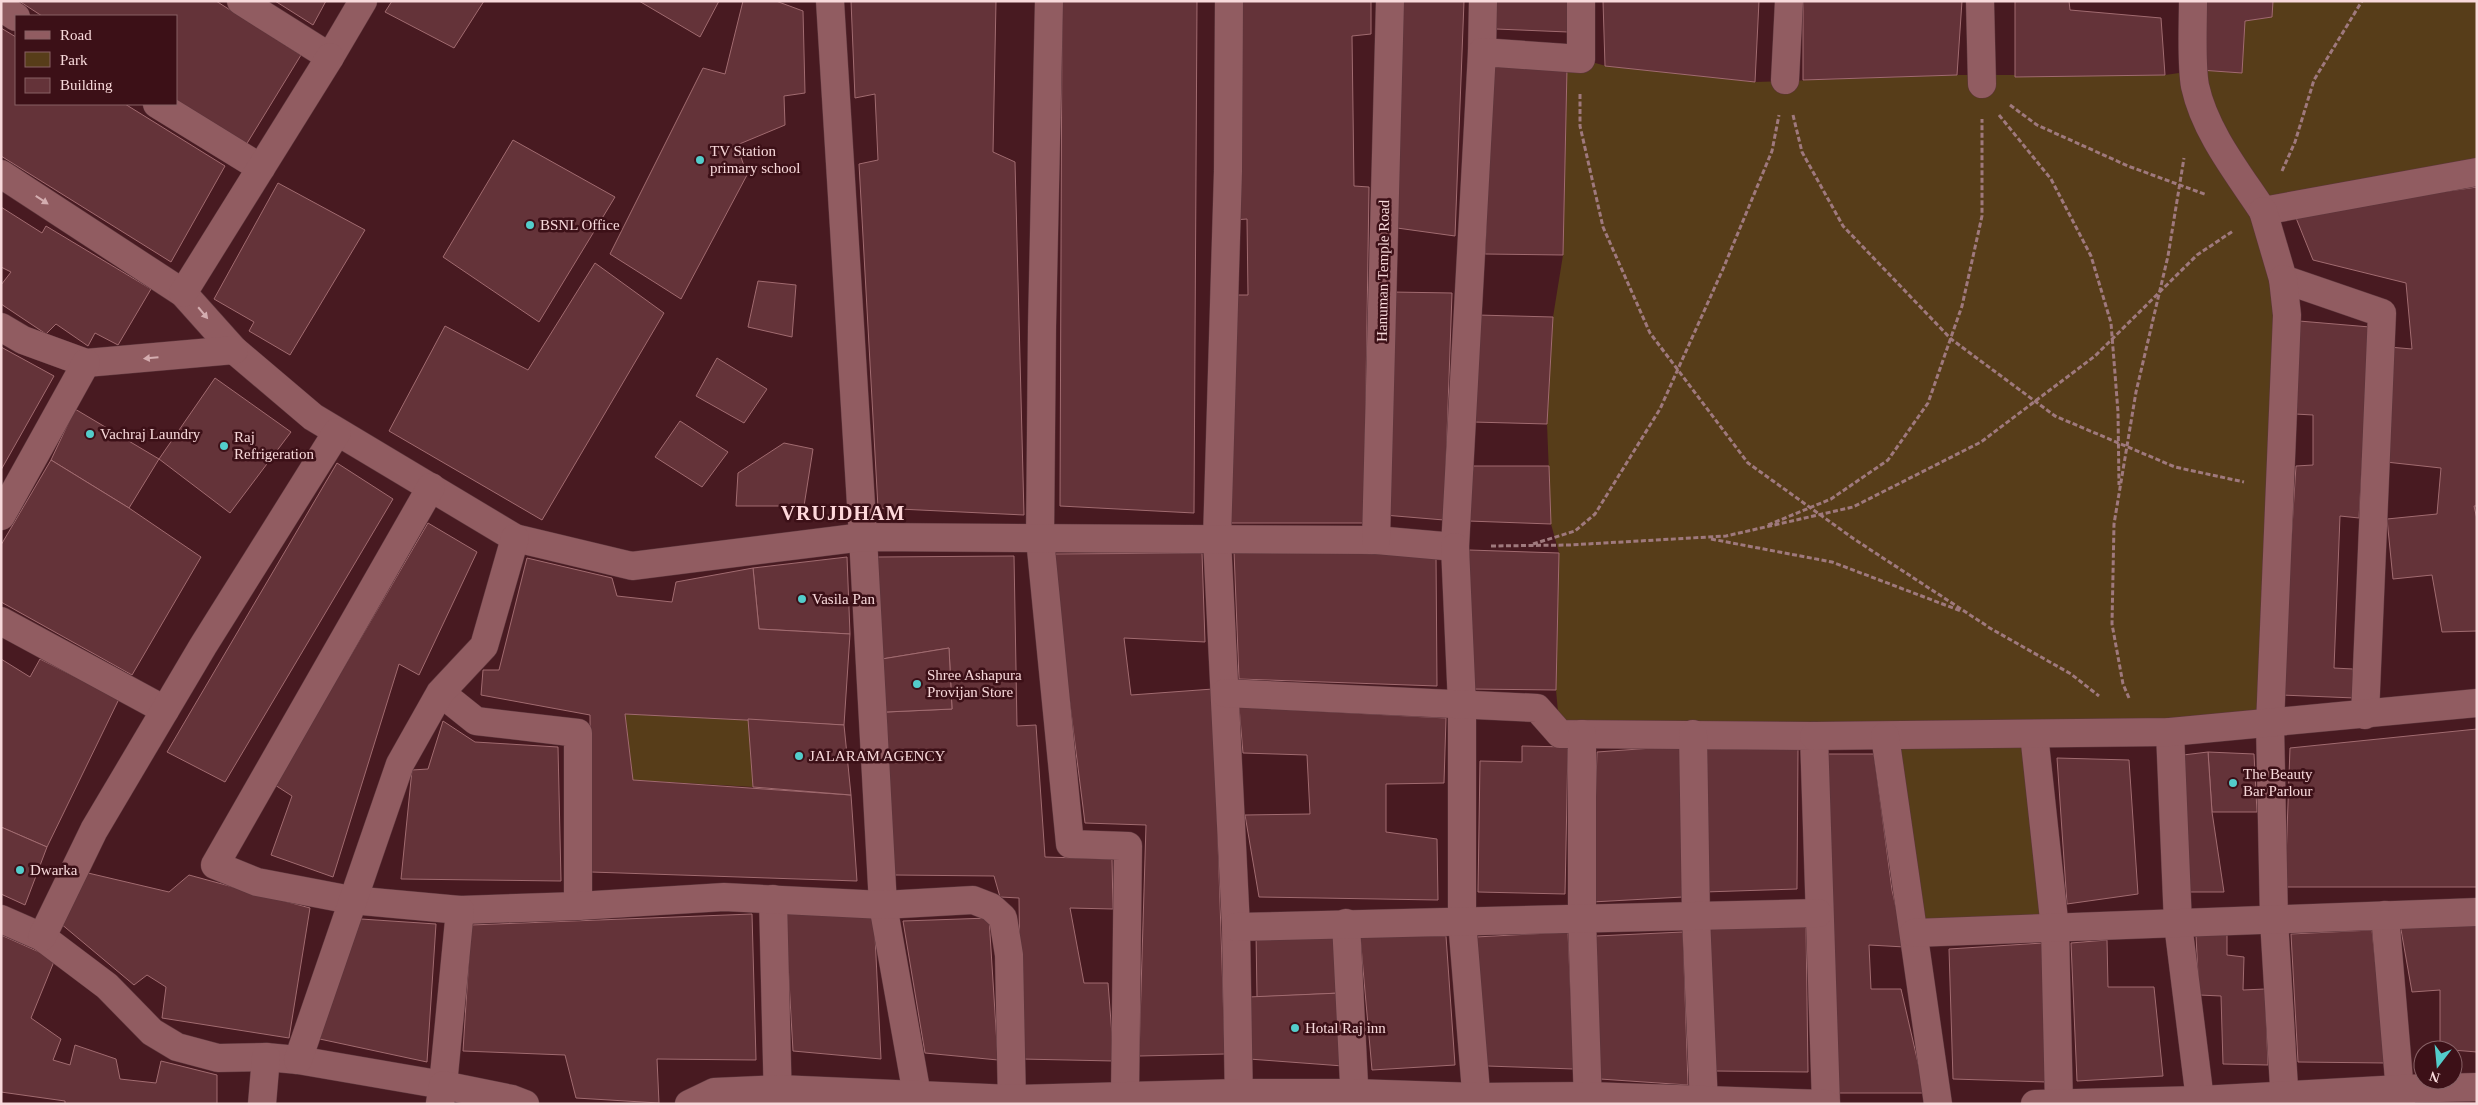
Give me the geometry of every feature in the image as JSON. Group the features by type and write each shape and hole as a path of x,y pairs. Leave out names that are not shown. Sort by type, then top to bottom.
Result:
{"street":[{"path":"241,1 330,57"},
{"path":"183,293 363,1"},
{"path":"830,1 863,537 883,905 917,1099"},
{"path":"1049,1 1042,327 1040,539 1070,844 1128,846 1125,1096"},
{"path":"1229,1 1228,170 1217,539 1236,927 1239,1098"},
{"name":"Hanuman Temple Road","path":"1376,540 1390,1"},
{"path":"1477,1100 1462,920 1462,705 1455,547 1482,52 1483,1"},
{"path":"1482,52 1581,59 1581,1"},
{"path":"1785,80 1789,1"},
{"path":"1980,1 1982,84"},
{"path":"2192,1 2195,86 2207,120 2228,159 2264,211 2283,279 2287,315 2270,724 2274,920 2285,1100"},
{"path":"1,7 15,16"},
{"path":"159,105 261,168"},
{"path":"2264,211 2477,172"},
{"path":"1,174 183,293 198,307 234,350 313,418 515,538 632,566 863,537 1376,540 1455,547"},
{"path":"2283,279 2382,313 2365,715"},
{"path":"1,327 23,340 86,363 234,350"},
{"path":"1,516 86,363"},
{"path":"42,937 94,830 165,710 338,432"},
{"path":"431,488 214,865 257,882 351,900 460,910 578,906 724,897 883,905 973,900 991,907 1003,918 1009,955 1012,1101"},
{"path":"298,1060 351,900 400,764 441,693 484,646 515,538"},
{"path":"1,622 165,710"},
{"path":"441,693 476,721 578,733 578,906"},
{"path":"1225,693 1536,708 1560,734 1885,736 2157,732 2270,724 2477,704"},
{"path":"2157,732 2200,1100"},
{"path":"1582,734 1582,919 1588,1100"},
{"path":"1693,734 1696,916 1704,1102"},
{"path":"2034,734 2055,928 2059,1104"},
{"path":"689,1104 714,1092 778,1096 1012,1101 1125,1096 1826,1104 1818,913 1814,736"},
{"path":"1885,736 1938,1104"},
{"path":"773,899 778,1096"},
{"path":"442,1095 460,910"},
{"path":"1914,934 2477,912"},
{"path":"1236,927 1462,920 1818,913"},
{"path":"2385,916 2400,1096"},
{"path":"1,919 42,937 107,986 152,1032 177,1046 218,1058 266,1057 298,1060 442,1095 512,1099 525,1104"},
{"path":"1346,923 1355,1098"},
{"path":"262,1104 266,1057"},
{"path":"2035,1104 2400,1096 2477,1087"}],"path":[{"path":"1455,547 1528,546 1726,536 1853,507 1981,442 2094,356 2197,255 2264,211 2295,142 2314,80 2362,1"},
{"path":"1581,59 1580,126 1602,227 1650,333 1748,463 1820,515 1988,626"},
{"path":"1785,80 1802,152 1843,226 1951,339 2055,416 2175,467 2279,490"},
{"path":"1528,546 1574,531 1595,514 1660,409 1772,151 1785,80"},
{"path":"1982,84 2037,125 2128,166 2210,196"},
{"path":"1756,529 1831,499 1888,460 1928,403 1962,306 1982,216 1982,84"},
{"path":"1982,84 1997,113 2051,179 2091,256 2111,323 2119,494"},
{"path":"2157,732 2123,684 2112,624 2114,524 2136,392 2159,292 2185,149"},
{"path":"1705,538 1832,562 1960,610 2071,674 2100,697"}],"green space":[{"path":"2273,1 2477,1 2477,172 2264,211 2281,272 2270,724 2034,734 2055,929 1914,933 1885,736 1560,734 1556,690 1559,553 1551,524 1547,424 1553,317 1563,255 1567,68 1581,59 1606,66 1755,82 1957,75 2165,75 2200,70 2241,73 2245,21 2272,17"},
{"path":"625,714 748,719 753,787 633,780"}],"building":[{"path":"19,1 216,1 301,55 246,145 178,102 178,15 40,15"},
{"path":"275,1 326,1 313,25"},
{"path":"392,1 484,1 454,48 385,12"},
{"path":"639,1 719,1 700,37"},
{"name":"TV Station primary school","path":"743,1 776,1 803,11 805,93 784,96 785,125 737,145 747,175 681,299 610,254 703,68 725,74"},
{"path":"851,1 996,1 993,152 1015,162 1024,515 878,508 859,164 878,160 875,94 855,98"},
{"path":"1062,1 1197,1 1194,513 1060,506"},
{"path":"1240,1 1371,1 1371,34 1352,36 1354,186 1369,187 1364,523 1225,523 1234,295 1248,295 1247,219 1234,220"},
{"path":"1399,1 1464,1 1455,236 1397,228"},
{"path":"1496,1 1568,1 1568,32 1496,29"},
{"path":"1603,1 1759,1 1755,82 1605,66"},
{"path":"1803,1 1962,1 1957,75 1803,80"},
{"path":"2015,1 2069,1 2070,10 2161,18 2165,75 2015,77"},
{"path":"2201,1 2273,1 2272,17 2245,21 2242,73 2200,70"},
{"path":"1,28 15,36 15,105 127,105 225,166 171,262 1,156"},
{"path":"1492,63 1567,68 1563,255 1485,254"},
{"name":"BSNL Office","path":"513,140 615,197 539,322 443,257"},
{"path":"278,183 365,230 290,355 249,331 254,322 214,299"},
{"path":"2477,187 2477,506 2474,506 2477,519 2477,631 2442,632 2432,575 2393,579 2387,519 2437,514 2441,468 2386,462 2389,347 2412,349 2406,283 2313,260 2294,213"},
{"path":"1,207 42,233 46,226 151,289 118,345 95,333 88,346 56,324 46,334 1,304 1,285 11,272 1,267"},
{"path":"595,263 664,313 542,520 389,431 445,326 528,370"},
{"path":"758,281 796,285 792,337 748,327"},
{"path":"1392,292 1452,293 1444,520 1384,515"},
{"path":"1477,315 1553,317 1547,424 1473,422"},
{"path":"2299,321 2370,327 2359,518 2340,516 2334,668 2353,669 2355,698 2281,695 2296,466 2313,465 2313,415 2295,414"},
{"path":"1,347 54,376 1,470"},
{"path":"717,358 767,389 744,423 696,396"},
{"name":"Raj Refrigeration","path":"215,378 291,432 230,513 159,459"},
{"name":"Vachraj Laundry","path":"75,409 159,459 129,508 51,460"},
{"path":"680,421 728,452 702,487 655,457"},
{"path":"784,443 813,449 804,506 736,506 738,473"},
{"path":"51,460 129,508 201,557 132,675 1,602 1,545"},
{"path":"337,463 393,499 225,782 167,752"},
{"path":"1473,466 1549,466 1551,524 1468,521"},
{"path":"428,523 477,552 419,675 399,664 333,877 271,855 292,796 275,785"},
{"path":"1469,550 1559,553 1556,690 1470,689"},
{"path":"1234,551 1436,555 1437,686 1239,679"},
{"path":"1202,553 1205,642 1124,638 1131,695 1213,689 1225,1054 1139,1056 1146,825 1085,823 1051,554"},
{"path":"1014,556 1017,726 1036,725 1045,857 1112,859 1113,909 1070,908 1084,983 1108,983 1114,1061 1021,1059 1019,898 1000,897 994,876 894,875 886,712 952,709 949,648 882,659 877,557"},
{"name":"Vasila Pan","path":"847,557 850,634 759,629 753,568"},
{"path":"527,558 612,578 617,596 672,602 676,582 753,568 759,629 850,634 844,725 625,714 633,780 851,795 857,881 591,872 590,715 481,695 483,670 499,670"},
{"name":"Shree Ashapura Provijan Store","path":"949,648 952,709 886,712 882,659"},
{"path":"1,659 30,677 40,659 119,699 47,847 1,827"},
{"path":"1239,707 1446,718 1444,783 1386,784 1386,832 1437,839 1438,900 1259,897 1245,815 1310,814 1307,755 1243,753"},
{"name":"JALARAM AGENCY","path":"748,719 844,725 851,795 753,787"},
{"path":"443,721 475,742 558,747 561,881 401,879 412,770 428,769"},
{"path":"2477,729 2477,887 2285,887 2290,748"},
{"path":"1522,746 1568,747 1565,894 1478,892 1480,761 1522,762"},
{"path":"1681,746 1683,897 1592,902 1597,752"},
{"path":"1703,749 1798,749 1797,889 1704,892"},
{"name":"The Beauty Bar Parlour","path":"2208,752 2254,754 2257,812 2212,812"},
{"path":"2208,752 2212,812 2224,892 2189,892 2183,755"},
{"path":"1824,754 1874,754 1892,890 1905,947 1869,945 1871,989 1901,989 1925,1093 1838,1093"},
{"path":"2057,758 2129,760 2138,894 2067,904"},
{"name":"Dwarka","path":"1,827 47,847 25,905 1,894"},
{"path":"88,873 169,892 189,875 310,908 289,1038 162,1018 166,987 147,975 134,985 60,923"},
{"path":"785,911 874,915 881,1059 793,1051"},
{"path":"752,914 756,1060 657,1059 659,1103 576,1098 565,1055 463,1051 471,925"},
{"path":"989,918 998,1060 925,1053 903,921"},
{"path":"361,919 436,924 427,1062 315,1038"},
{"path":"2477,922 2477,1052 2463,1051 2463,1040 2440,1040 2440,990 2412,992 2400,924"},
{"path":"1806,926 1808,1072 1715,1071 1706,928"},
{"path":"2372,930 2386,1063 2298,1062 2291,934"},
{"path":"1568,932 1574,1069 1487,1066 1476,937"},
{"path":"1683,932 1688,1085 1600,1079 1596,936"},
{"path":"1256,933 1337,934 1340,993 1257,997"},
{"path":"2227,934 2227,955 2244,957 2243,990 2265,989 2268,1065 2223,1064 2221,996 2199,995 2196,935"},
{"path":"1,935 55,959 31,1018 61,1039 53,1060 70,1065 75,1045 116,1059 120,1079 156,1083 161,1061 217,1075 217,1104 65,1104 65,1101 1,1092"},
{"path":"1360,935 1446,936 1455,1065 1372,1070"},
{"path":"2107,940 2108,987 2154,987 2163,1076 2077,1081 2071,943"},
{"path":"2043,943 2047,1082 1953,1079 1949,949"},
{"name":"Hotal Raj inn","path":"1340,993 1343,1066 1249,1059 1248,997"},
{"path":"2416,1102 2477,1102 2477,1104 2417,1104"}],"place":[{"name":"TV Station primary school","path":"700,160"},
{"name":"BSNL Office","path":"530,225"},
{"name":"Vachraj Laundry","path":"90,434"},
{"name":"Raj Refrigeration","path":"224,446"},
{"name":"Vasila Pan","path":"802,599"},
{"name":"Shree Ashapura Provijan Store","path":"917,684"},
{"name":"JALARAM AGENCY","path":"799,756"},
{"name":"The Beauty Bar Parlour","path":"2233,783"},
{"name":"Dwarka","path":"20,870"},
{"name":"Hotal Raj inn","path":"1295,1028"}],"district":[{"name":"VRUJDHAM","path":"843,513"}]}
